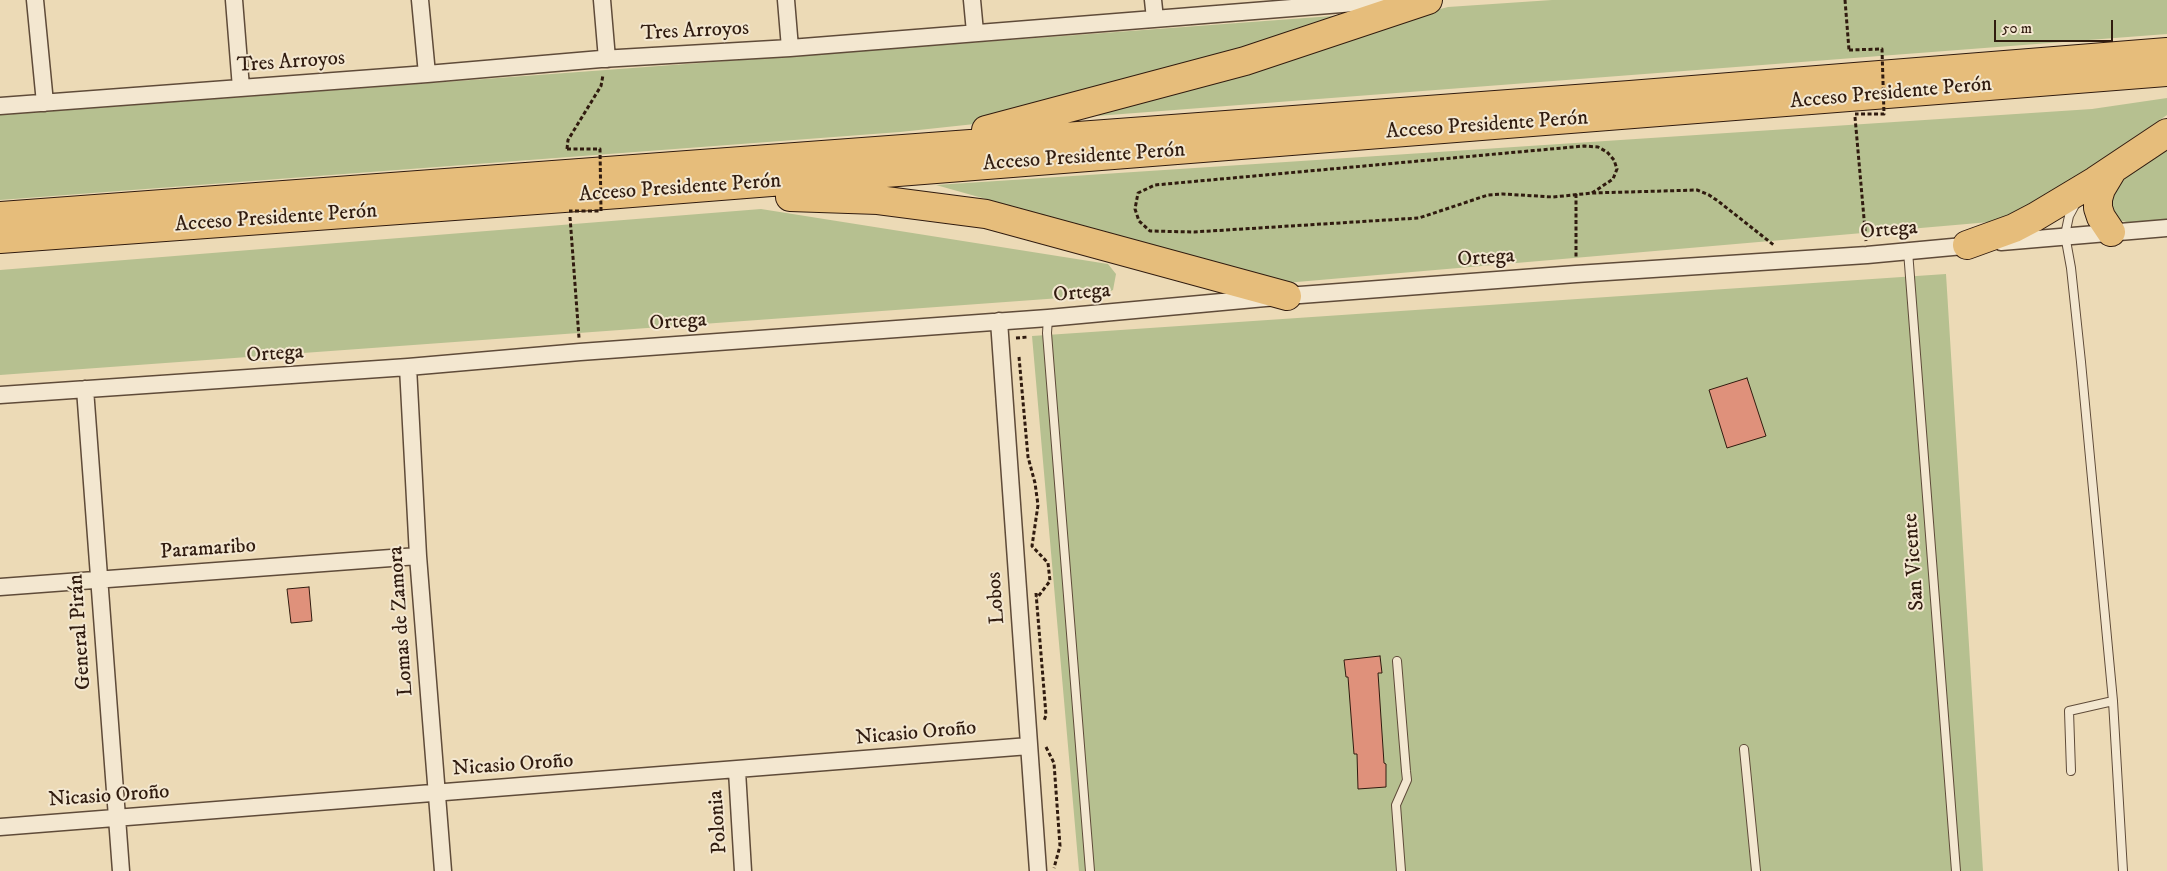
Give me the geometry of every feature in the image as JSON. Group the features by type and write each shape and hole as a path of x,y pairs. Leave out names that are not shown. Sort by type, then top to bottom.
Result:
{"highway":[{"path":"817,156 906,139 974,133 1002,128 1245,61 1428,0"},
{"name":"Acceso Presidente Perón","path":"0,216 817,156 2167,52"},
{"name":"Acceso Presidente Perón","path":"0,239 619,194 2167,72"},
{"path":"1967,245 2014,228 2105,174 2167,133"},
{"path":"2105,174 2098,199 2098,208 2101,217 2111,232"},
{"path":"619,194 669,202 773,197 835,197 920,204 986,214 1287,296"}],"street":[{"path":"35,0 44,103"},
{"path":"234,0 241,88"},
{"path":"420,0 428,74"},
{"path":"602,0 604,59"},
{"path":"786,0 790,48"},
{"path":"972,0 975,32"},
{"path":"1153,0 1155,19"},
{"name":"Tres Arroyos","path":"0,106 604,59 790,48 1392,0"},
{"name":"Ortega","path":"0,394 408,367 580,352 999,322 1287,296 1576,274 1867,255 2065,235 2167,228"},
{"name":"Lobos","path":"999,322 1038,871"},
{"name":"Lomas de Zamora","path":"408,367 418,556 443,871"},
{"name":"General Pirán","path":"85,389 121,871"},
{"name":"Paramaribo","path":"0,587 418,556"},
{"name":"Nicasio Oroño","path":"0,827 1029,746"},
{"name":"Polonia","path":"737,770 744,871"}],"lane":[{"path":"2105,174 2074,205 2065,235 2071,268 2081,362 2113,702 2123,871"},
{"name":"San Vicente","path":"1908,251 1956,871"},
{"path":"1048,318 1047,343 1090,871"},
{"path":"1397,661 1406,771 1406,780 1396,805 1400,871"},
{"path":"2071,772 2069,711 2113,702"},
{"path":"1744,749 1756,871"}],"path":[{"path":"1845,0 1849,50 1882,49 1884,114 1854,114 1867,255"},
{"path":"580,352 569,211 601,211 600,149 567,149 568,140 601,86 604,59"},
{"path":"1592,193 1613,179 1617,169 1614,160 1607,152 1598,147 1584,146 1155,185 1138,193 1135,209 1139,221 1150,231 1194,232 1419,218 1488,195 1553,197 1592,193 1696,190 1709,195 1792,259"},
{"path":"1576,194 1576,274"},
{"path":"1018,338 1028,457 1038,505 1032,546 1033,555"},
{"path":"1032,546 1048,563 1050,581 1036,598"},
{"path":"1036,590 1046,715 1043,726"},
{"path":"1044,740 1045,747 1054,763 1060,846 1054,871"}],"green space":[{"path":"1552,0 2167,0 2167,34 1096,116 1413,16 1448,7"},
{"path":"1359,14 984,123 900,132 0,200 0,115"},
{"path":"2167,98 2167,115 2013,220 1285,283 936,185 2092,109"},
{"path":"2167,148 2167,220 2130,223 2115,219 2110,212 2111,185"},
{"path":"761,209 1108,264 1116,274 1113,290 1102,295 0,375 0,270"},
{"path":"1946,274 1983,871 1079,871 1032,336"}],"building":[{"path":"1747,378 1766,436 1727,448 1709,390"},
{"path":"309,587 312,621 291,623 287,589"},
{"path":"1380,656 1382,673 1378,673 1384,763 1386,764 1386,787 1358,789 1357,754 1354,754 1348,677 1346,677 1344,660"}]}
